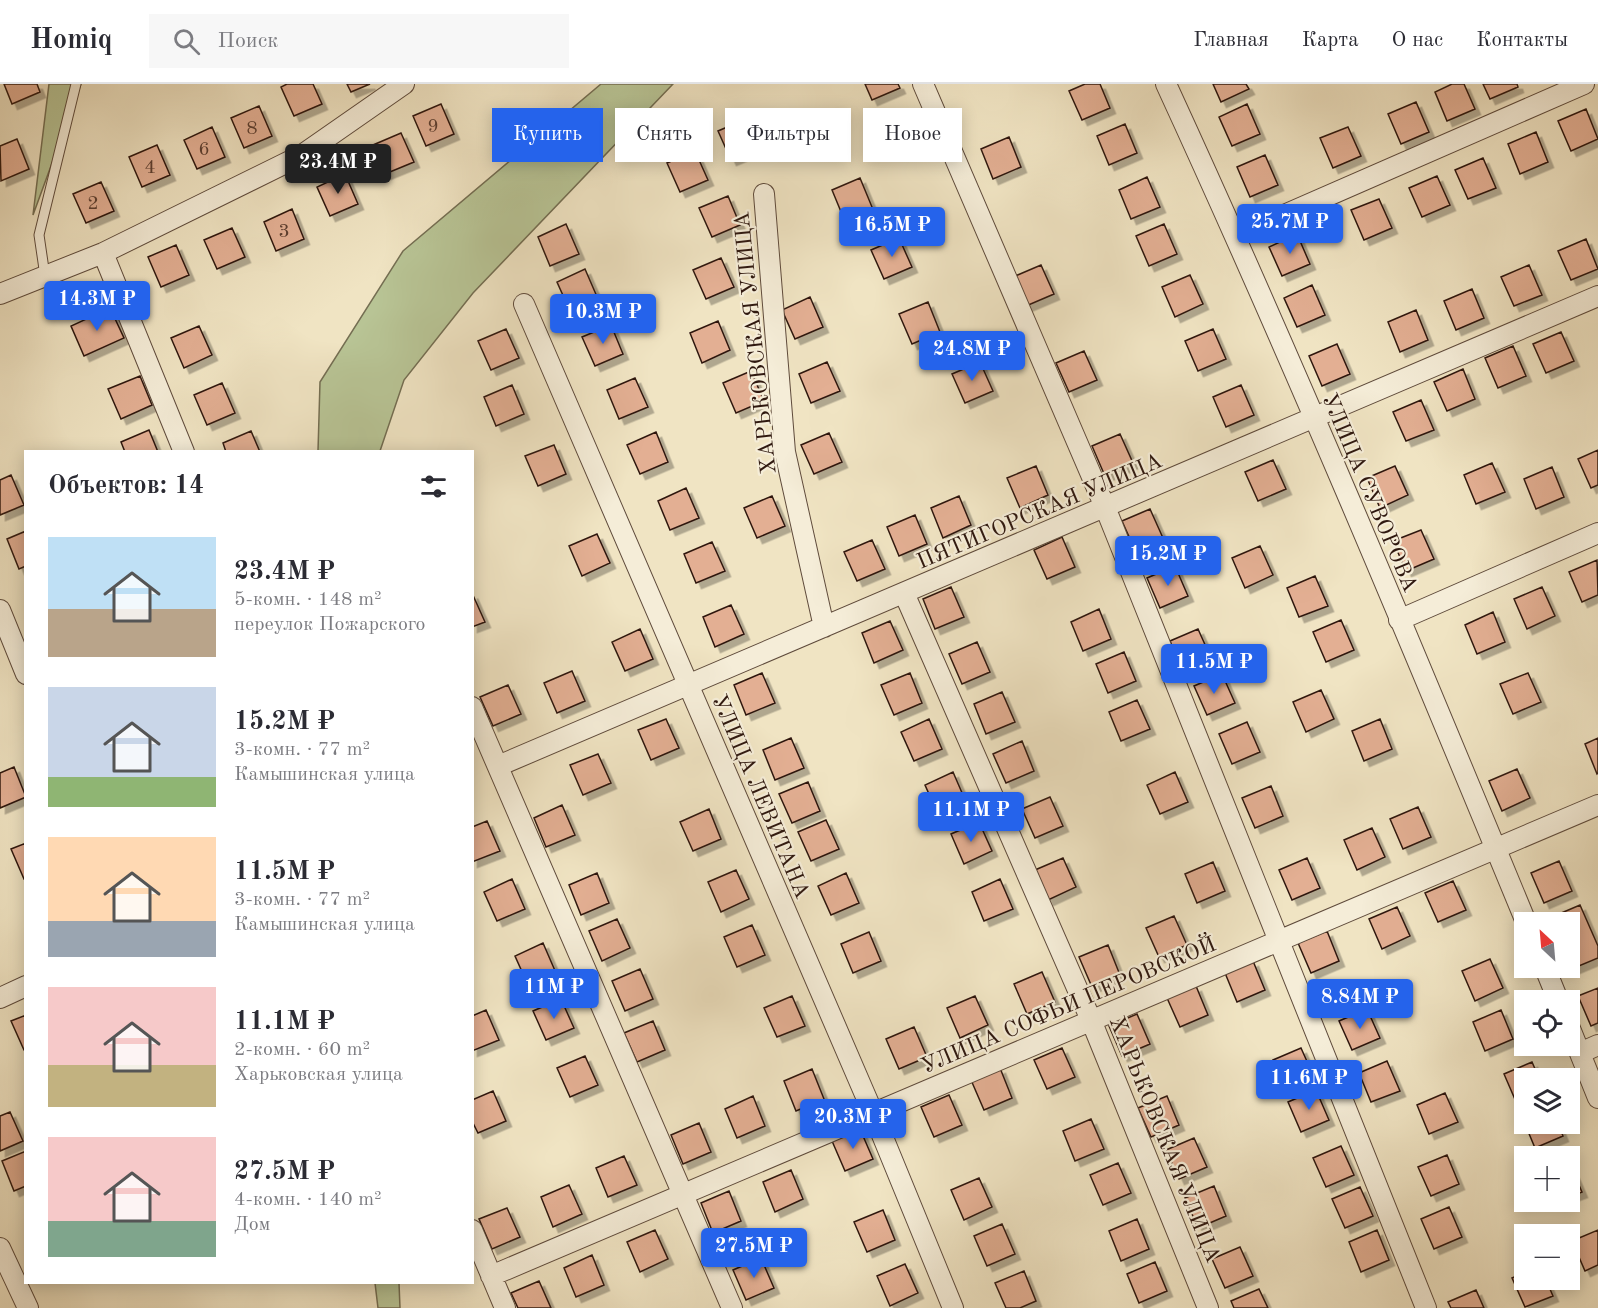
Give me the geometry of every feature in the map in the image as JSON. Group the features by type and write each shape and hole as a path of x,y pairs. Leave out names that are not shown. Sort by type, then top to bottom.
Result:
{"street":[{"path":"0,294 103,253 302,155 404,84"},
{"path":"923,84 1105,507 1426,1308"},
{"name":"УЛИЦА СУВОРОВА","path":"1166,84 1236,236 1522,912"},
{"path":"1236,236 1584,84"},
{"name":"ХАРЬКОВСКАЯ УЛИЦА","path":"764,194 785,452 824,627"},
{"path":"103,253 183,450"},
{"name":"ПЯТИГОРСКАЯ УЛИЦА","path":"498,766 1598,296"},
{"name":"УЛИЦА ЛЕВИТАНА","path":"524,304 873,1113 953,1308"},
{"path":"1399,620 1598,533"},
{"name":"ХАРЬКОВСКАЯ УЛИЦА","path":"904,593 1091,1020 1208,1308"},
{"path":"0,610 24,669"},
{"path":"474,712 685,1194 732,1308"},
{"name":"УЛИЦА СОФЬИ ПЕРОВСКОЙ","path":"491,1276 1598,805"},
{"path":"0,998 24,987"},
{"path":"1589,1049 1598,1098"},
{"path":"474,1235 505,1308"},
{"path":"0,1248 28,1308"}],"lane":[{"path":"45,276 39,235 76,84"}],"green space":[{"path":"49,84 81,84 33,215"},
{"path":"601,84 673,84 650,108 615,108 615,145 603,157 603,108 573,108"},
{"path":"509,162 598,162 473,293 404,380 380,450 318,450 320,382 403,251"},
{"path":"375,1284 399,1284 400,1308 378,1308"}],"building":[{"path":"4,84 37,84 40,92 12,104"},
{"path":"287,84 313,84 322,104 294,116 281,87"},
{"path":"347,84 370,84 351,92"},
{"path":"865,84 898,84 900,88 872,100"},
{"path":"1085,84 1100,84 1110,108 1082,120 1069,91"},
{"path":"1213,84 1246,84 1249,89 1221,102"},
{"path":"1452,84 1464,84 1475,109 1447,121 1435,92"},
{"path":"1483,84 1517,84 1518,87 1490,99"},
{"path":"1416,102 1429,132 1401,144 1388,114"},
{"path":"441,104 454,134 426,146 413,116"},
{"path":"1247,104 1260,134 1232,146 1219,117"},
{"path":"259,106 272,136 244,148 231,118"},
{"path":"1586,109 1598,139 1571,151 1558,121"},
{"path":"1125,124 1137,153 1109,165 1097,136"},
{"path":"212,127 225,157 197,169 184,140"},
{"path":"1348,127 1361,156 1333,168 1320,138"},
{"path":"725,128 725,147 718,131"},
{"path":"1536,132 1548,162 1520,174 1508,144"},
{"path":"401,133 414,162 385,174 373,145"},
{"path":"1009,137 1021,167 993,179 981,149"},
{"path":"17,139 29,169 1,181 0,146"},
{"path":"157,145 170,175 142,187 129,157"},
{"path":"1265,155 1278,185 1250,197 1237,167"},
{"path":"1483,158 1496,188 1468,199 1455,170"},
{"path":"700,162 708,180 680,192 667,163"},
{"path":"345,174 358,204 330,216 317,187"},
{"path":"1437,176 1450,205 1422,217 1409,188"},
{"path":"1147,177 1160,207 1131,219 1119,190"},
{"path":"860,178 872,207 844,219 832,190"},
{"path":"101,182 114,211 86,223 73,194"},
{"path":"728,196 740,225 712,237 699,208"},
{"path":"1379,199 1392,228 1364,240 1351,210"},
{"path":"292,209 304,239 276,251 264,222"},
{"path":"566,224 579,254 550,266 538,237"},
{"path":"1164,224 1177,254 1149,266 1136,236"},
{"path":"232,228 245,257 217,269 204,240"},
{"path":"1297,234 1310,264 1282,276 1269,247"},
{"path":"899,238 912,267 884,279 871,250"},
{"path":"1586,239 1598,269 1571,280 1558,251"},
{"path":"176,245 189,275 161,287 148,257"},
{"path":"721,258 734,287 706,299 693,270"},
{"path":"1041,265 1054,294 1026,306 1013,277"},
{"path":"1529,265 1542,295 1514,306 1501,277"},
{"path":"585,269 598,299 570,311 557,282"},
{"path":"1190,275 1203,304 1175,317 1162,287"},
{"path":"1312,285 1325,315 1297,327 1284,298"},
{"path":"1472,289 1484,318 1456,330 1444,301"},
{"path":"810,297 823,327 795,339 782,310"},
{"path":"928,302 940,332 912,344 899,314"},
{"path":"110,308 124,338 84,356 71,326"},
{"path":"1416,310 1428,340 1400,352 1388,322"},
{"path":"718,321 730,350 702,363 690,333"},
{"path":"611,325 623,354 595,366 582,337"},
{"path":"199,326 212,355 184,368 171,338"},
{"path":"506,329 519,358 491,370 478,341"},
{"path":"1213,329 1226,359 1198,371 1185,341"},
{"path":"1561,332 1574,361 1546,373 1533,344"},
{"path":"1337,344 1350,374 1322,386 1309,356"},
{"path":"1513,346 1526,376 1498,388 1485,358"},
{"path":"1084,351 1097,380 1069,392 1056,363"},
{"path":"827,362 840,391 811,403 799,374"},
{"path":"980,362 993,391 965,403 952,374"},
{"path":"1463,369 1475,399 1447,411 1434,382"},
{"path":"751,371 764,401 736,413 723,383"},
{"path":"140,376 152,405 121,419 108,389"},
{"path":"635,378 648,407 619,419 607,390"},
{"path":"222,383 235,413 207,425 194,395"},
{"path":"512,385 524,414 496,426 484,397"},
{"path":"1241,385 1254,415 1226,427 1213,397"},
{"path":"1421,400 1434,430 1406,441 1393,412"},
{"path":"149,430 157,450 124,450 121,442"},
{"path":"251,431 259,450 225,450 223,443"},
{"path":"656,432 668,462 640,474 627,445"},
{"path":"829,433 842,462 814,474 801,445"},
{"path":"1120,434 1133,463 1105,476 1092,446"},
{"path":"554,445 566,474 538,486 525,456"},
{"path":"1598,450 1598,485 1591,488 1578,459"},
{"path":"1273,460 1286,489 1258,501 1245,472"},
{"path":"1492,463 1505,492 1476,504 1464,475"},
{"path":"1036,466 1048,495 1020,508 1007,478"},
{"path":"1395,466 1408,495 1380,508 1367,478"},
{"path":"1552,467 1564,497 1536,509 1524,479"},
{"path":"11,475 24,505 0,515 0,480"},
{"path":"686,488 699,518 670,530 658,501"},
{"path":"772,496 785,526 757,538 744,508"},
{"path":"959,496 971,525 943,538 931,508"},
{"path":"1150,509 1163,538 1135,550 1122,521"},
{"path":"915,515 927,544 899,556 887,527"},
{"path":"1421,530 1434,559 1406,571 1393,541"},
{"path":"24,532 24,567 19,569 7,539"},
{"path":"597,534 610,563 582,576 569,546"},
{"path":"1062,537 1075,567 1047,579 1034,550"},
{"path":"872,540 885,569 857,581 844,552"},
{"path":"712,542 725,571 696,583 684,554"},
{"path":"1260,546 1273,575 1245,588 1232,558"},
{"path":"1597,560 1598,595 1582,602 1569,572"},
{"path":"1175,566 1188,596 1160,608 1147,578"},
{"path":"1315,576 1328,606 1299,617 1287,588"},
{"path":"951,587 964,617 935,629 923,599"},
{"path":"1542,587 1555,616 1527,629 1514,599"},
{"path":"474,597 485,622 474,626"},
{"path":"731,605 744,634 715,647 703,617"},
{"path":"1099,609 1111,639 1083,651 1071,622"},
{"path":"1493,612 1505,642 1477,654 1465,625"},
{"path":"1341,620 1354,650 1326,662 1313,632"},
{"path":"890,621 903,650 874,663 862,633"},
{"path":"640,629 653,659 625,671 612,642"},
{"path":"1198,629 1211,658 1183,670 1170,641"},
{"path":"977,642 990,672 962,684 949,654"},
{"path":"1124,652 1136,681 1108,693 1096,664"},
{"path":"572,671 585,701 557,713 544,683"},
{"path":"762,673 775,703 746,715 734,685"},
{"path":"910,673 922,703 894,715 881,685"},
{"path":"1528,673 1541,702 1513,714 1500,684"},
{"path":"1222,674 1235,703 1207,715 1194,686"},
{"path":"508,685 521,714 493,726 480,697"},
{"path":"1321,690 1334,719 1306,732 1293,702"},
{"path":"1002,692 1015,722 986,734 974,704"},
{"path":"1137,700 1150,729 1121,741 1109,712"},
{"path":"666,719 679,748 651,760 638,730"},
{"path":"929,719 942,749 914,761 901,732"},
{"path":"1380,719 1392,749 1364,761 1352,731"},
{"path":"1247,722 1260,752 1232,764 1219,734"},
{"path":"791,738 804,768 775,780 763,750"},
{"path":"1598,738 1598,773 1597,774 1585,744"},
{"path":"1022,741 1034,771 1006,783 993,754"},
{"path":"598,754 611,783 583,795 570,765"},
{"path":"14,767 24,792 24,798 0,808 0,773"},
{"path":"1517,769 1530,798 1502,811 1489,781"},
{"path":"953,772 966,802 938,814 925,785"},
{"path":"1175,772 1188,802 1160,814 1147,785"},
{"path":"808,782 820,811 792,823 779,794"},
{"path":"1271,786 1283,816 1255,828 1242,798"},
{"path":"1050,797 1063,826 1035,838 1022,809"},
{"path":"562,805 575,835 546,847 534,818"},
{"path":"1418,807 1431,837 1403,849 1390,819"},
{"path":"709,809 721,839 693,851 680,822"},
{"path":"826,820 839,849 811,861 798,832"},
{"path":"487,821 500,851 474,861 474,826"},
{"path":"979,822 992,851 964,864 951,834"},
{"path":"1372,828 1385,857 1357,870 1344,840"},
{"path":"24,844 24,879 11,849"},
{"path":"1063,858 1076,887 1048,900 1035,870"},
{"path":"1307,858 1320,888 1292,900 1279,870"},
{"path":"1559,861 1572,891 1544,903 1531,873"},
{"path":"1213,862 1225,891 1197,903 1185,874"},
{"path":"736,870 749,899 721,912 708,882"},
{"path":"597,873 609,903 581,915 569,885"},
{"path":"846,873 859,903 831,915 818,886"},
{"path":"512,879 525,909 497,921 484,892"},
{"path":"1000,879 1013,909 984,921 972,892"},
{"path":"1453,881 1466,910 1438,922 1425,893"},
{"path":"1580,905 1598,946 1598,958 1580,966 1580,912 1564,912"},
{"path":"1397,907 1410,936 1382,949 1369,919"},
{"path":"1174,916 1187,945 1159,957 1146,928"},
{"path":"617,919 630,948 602,961 589,931"},
{"path":"752,925 765,955 737,967 724,937"},
{"path":"1327,931 1339,961 1311,973 1298,943"},
{"path":"869,932 881,961 853,973 841,944"},
{"path":"543,943 556,973 528,985 515,956"},
{"path":"1108,945 1120,975 1092,987 1079,957"},
{"path":"1490,959 1503,988 1475,1001 1462,971"},
{"path":"1253,961 1265,990 1237,1002 1225,973"},
{"path":"640,969 653,999 625,1011 612,981"},
{"path":"1042,972 1055,1002 1027,1014 1014,984"},
{"path":"1196,986 1208,1015 1180,1027 1167,998"},
{"path":"1598,988 1598,1023 1591,1026 1580,1001 1580,995"},
{"path":"792,996 805,1026 777,1037 764,1008"},
{"path":"975,996 988,1025 960,1038 947,1008"},
{"path":"561,999 574,1028 546,1040 533,1011"},
{"path":"1367,1009 1380,1038 1352,1050 1339,1021"},
{"path":"486,1010 499,1040 474,1050 474,1015"},
{"path":"1501,1010 1513,1039 1485,1051 1473,1022"},
{"path":"1137,1014 1150,1044 1122,1056 1109,1026"},
{"path":"24,1016 24,1050 11,1021"},
{"path":"653,1021 665,1050 637,1062 624,1033"},
{"path":"914,1027 927,1057 899,1069 886,1039"},
{"path":"1062,1048 1075,1077 1047,1089 1034,1060"},
{"path":"1301,1048 1314,1077 1286,1089 1273,1060"},
{"path":"585,1056 598,1085 570,1097 557,1068"},
{"path":"1387,1061 1400,1091 1371,1102 1359,1073"},
{"path":"1532,1062 1535,1068 1518,1068"},
{"path":"1000,1068 1012,1098 984,1110 971,1080"},
{"path":"812,1069 824,1099 796,1111 784,1081"},
{"path":"1514,1070 1514,1097 1504,1074"},
{"path":"1316,1090 1329,1120 1301,1132 1288,1102"},
{"path":"493,1091 506,1121 478,1133 474,1125 474,1099"},
{"path":"1445,1093 1458,1122 1429,1134 1417,1105"},
{"path":"949,1095 962,1125 934,1137 921,1107"},
{"path":"753,1096 765,1126 737,1138 725,1109"},
{"path":"1167,1096 1179,1125 1151,1137 1138,1108"},
{"path":"10,1112 23,1141 0,1151 0,1116"},
{"path":"1091,1119 1104,1149 1075,1161 1063,1131"},
{"path":"699,1123 711,1152 683,1164 671,1135"},
{"path":"860,1129 873,1159 845,1171 832,1141"},
{"path":"1529,1134 1562,1134 1563,1136 1540,1146 1534,1146"},
{"path":"1194,1138 1207,1167 1179,1179 1166,1150"},
{"path":"1341,1146 1354,1175 1326,1187 1313,1158"},
{"path":"24,1152 24,1187 14,1191 2,1161"},
{"path":"1447,1155 1459,1184 1431,1196 1418,1167"},
{"path":"624,1156 637,1185 608,1197 596,1168"},
{"path":"1118,1163 1131,1193 1103,1205 1090,1175"},
{"path":"791,1170 803,1199 775,1212 763,1182"},
{"path":"979,1178 992,1207 964,1220 951,1190"},
{"path":"569,1185 582,1214 553,1227 541,1197"},
{"path":"1214,1186 1226,1216 1198,1228 1185,1198"},
{"path":"1360,1187 1373,1216 1345,1228 1332,1199"},
{"path":"729,1191 741,1221 713,1233 701,1203"},
{"path":"1449,1207 1462,1237 1434,1249 1421,1219"},
{"path":"507,1208 520,1237 492,1249 479,1219"},
{"path":"883,1210 895,1240 867,1252 854,1222"},
{"path":"1137,1219 1149,1249 1121,1261 1109,1231"},
{"path":"1002,1224 1015,1254 987,1266 974,1236"},
{"path":"655,1230 668,1259 640,1272 627,1242"},
{"path":"1377,1230 1389,1260 1361,1272 1349,1242"},
{"path":"1598,1230 1598,1265 1585,1271 1580,1259 1580,1238"},
{"path":"1240,1247 1253,1276 1225,1288 1212,1259"},
{"path":"592,1255 604,1285 576,1297 564,1268"},
{"path":"761,1258 774,1288 746,1300 733,1270"},
{"path":"1155,1262 1167,1291 1139,1303 1127,1274"},
{"path":"905,1264 918,1293 890,1306 877,1276"},
{"path":"1024,1271 1036,1301 1020,1308 1006,1308 995,1283"},
{"path":"539,1281 551,1308 518,1308 511,1293"},
{"path":"1259,1289 1268,1308 1234,1308 1231,1301"},
{"path":"1476,1290 1484,1308 1451,1308 1448,1302"},
{"path":"1517,1290 1550,1290 1553,1296 1525,1307"}]}
